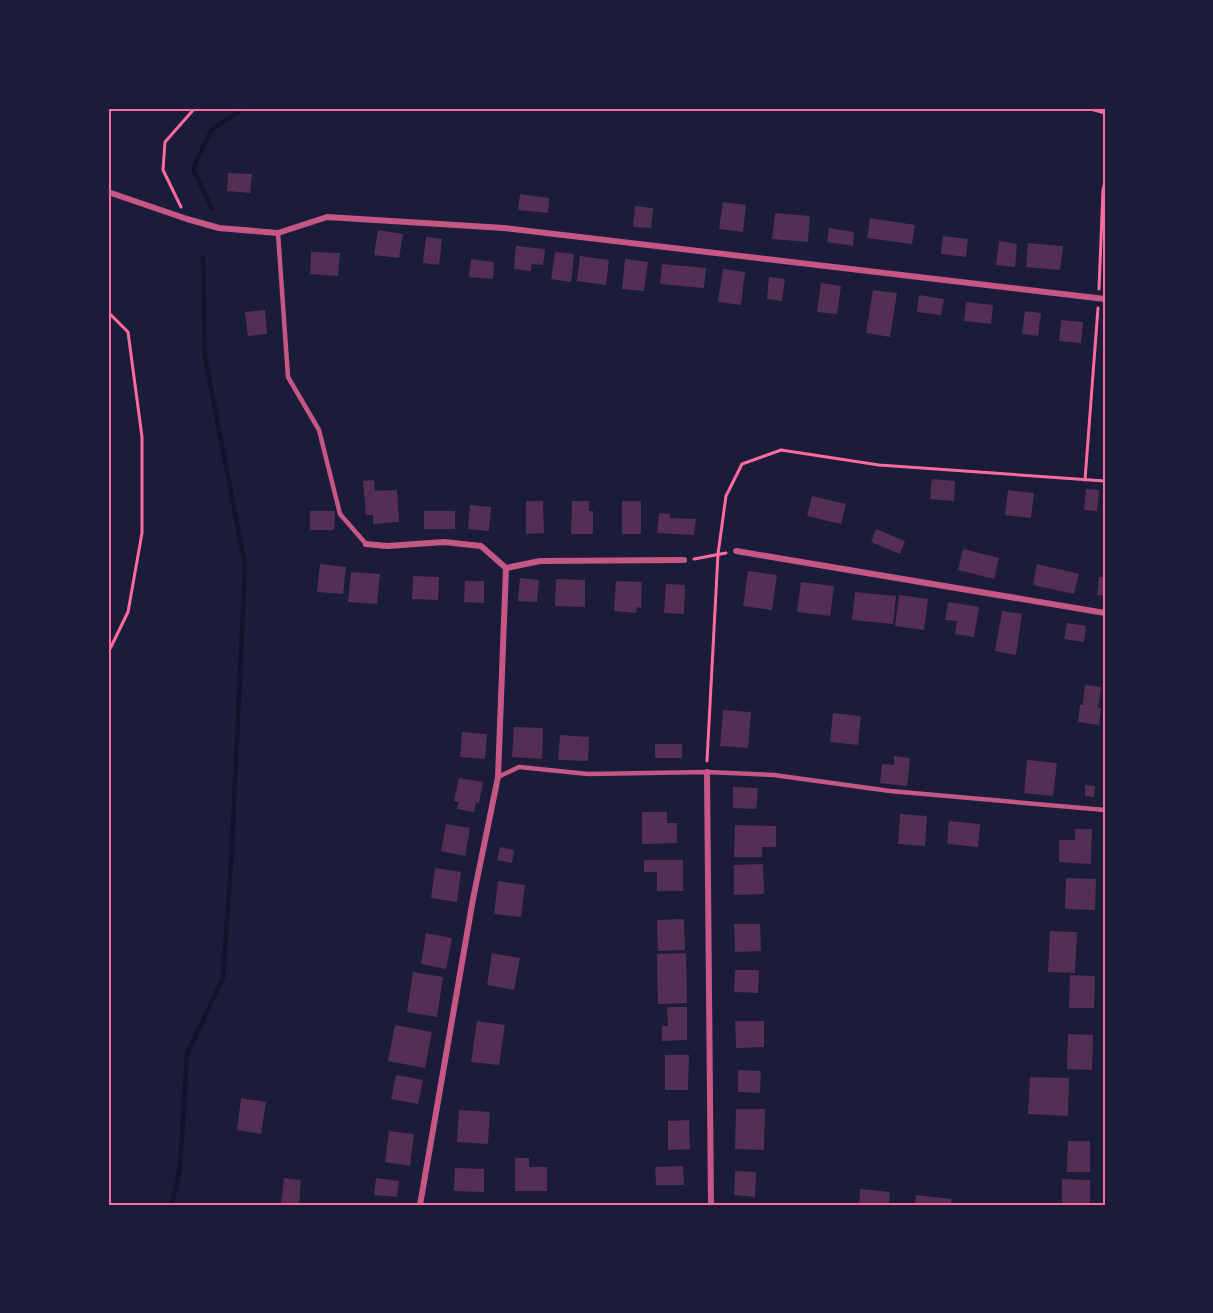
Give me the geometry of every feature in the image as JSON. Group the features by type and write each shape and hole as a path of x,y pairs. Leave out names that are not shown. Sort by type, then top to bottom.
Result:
{"street":[{"path":"108,192 219,228 278,233 327,217 504,228 1102,298"},
{"path":"366,544 387,546 444,542 481,546 506,568"},
{"path":"736,551 1105,613"},
{"path":"506,568 540,561 684,560"},
{"path":"420,1205 473,899 498,777 506,568"},
{"path":"707,772 711,1205"}],"lane":[{"path":"278,233 288,377 320,430 340,514 366,544"},
{"path":"498,777 519,767 588,774 707,772 774,775 890,791 1105,810"}],"path":[{"path":"187,219 163,170 165,142 195,108"},
{"path":"1088,108 1105,113"},
{"path":"1085,480 1102,298 1103,189 1105,182"},
{"path":"108,312 128,332 142,437 142,533 128,612 108,653"},
{"path":"707,772 718,554 726,496 742,464 781,450 879,465 1105,481"},
{"path":"684,560 736,551"}],"building":[{"path":"228,173 252,174 250,193 227,191"},
{"path":"520,194 549,198 548,213 518,210"},
{"path":"723,202 746,205 743,232 719,229"},
{"path":"635,206 653,208 651,228 633,227"},
{"path":"775,213 810,216 808,242 772,239"},
{"path":"870,218 915,225 912,244 867,238"},
{"path":"829,228 854,232 853,246 827,242"},
{"path":"378,230 403,234 399,258 374,255"},
{"path":"943,236 968,239 966,257 941,254"},
{"path":"426,237 442,239 439,265 423,263"},
{"path":"999,241 1017,244 1015,267 996,265"},
{"path":"1028,243 1063,246 1060,270 1026,267"},
{"path":"516,246 545,249 543,265 532,264 531,271 514,269"},
{"path":"311,252 340,253 338,276 310,274"},
{"path":"555,252 574,254 571,282 551,279"},
{"path":"580,256 609,260 606,285 577,281"},
{"path":"471,259 494,262 493,279 469,277"},
{"path":"625,259 648,262 644,291 622,289"},
{"path":"662,264 706,268 704,288 660,284"},
{"path":"723,269 745,272 741,305 718,302"},
{"path":"769,277 785,279 782,301 767,299"},
{"path":"821,283 841,286 837,314 817,312"},
{"path":"873,290 897,293 890,337 866,333"},
{"path":"919,295 944,299 941,315 917,312"},
{"path":"966,302 993,305 991,324 964,321"},
{"path":"265,310 267,334 248,336 245,312"},
{"path":"1025,311 1041,313 1038,336 1022,334"},
{"path":"1061,320 1083,322 1081,343 1059,341"},
{"path":"932,479 955,481 954,501 930,499"},
{"path":"374,480 375,491 397,490 399,522 373,524 373,515 366,515 363,481"},
{"path":"1086,489 1099,490 1097,511 1084,510"},
{"path":"1008,490 1034,493 1031,518 1005,515"},
{"path":"812,496 846,504 841,524 807,516"},
{"path":"526,501 543,501 544,533 526,534"},
{"path":"572,501 589,501 589,511 593,511 593,534 571,534"},
{"path":"622,501 641,501 641,534 622,534"},
{"path":"470,505 491,507 489,531 468,529"},
{"path":"310,511 335,511 334,530 310,530"},
{"path":"424,511 455,511 455,529 424,529"},
{"path":"659,513 670,514 670,518 696,519 694,535 657,533"},
{"path":"876,529 905,541 900,554 871,542"},
{"path":"963,549 999,558 994,579 958,570"},
{"path":"320,564 346,567 343,594 317,592"},
{"path":"1037,564 1079,574 1074,594 1033,585"},
{"path":"748,571 777,575 772,610 743,606"},
{"path":"351,572 380,574 377,604 348,602"},
{"path":"413,576 439,577 438,600 412,599"},
{"path":"1099,577 1105,577 1105,596 1097,595"},
{"path":"520,578 539,580 537,602 518,601"},
{"path":"556,579 585,580 585,607 555,606"},
{"path":"465,581 484,581 484,603 464,602"},
{"path":"616,581 642,582 641,608 637,607 636,613 614,611"},
{"path":"801,582 834,586 830,616 797,612"},
{"path":"666,584 685,585 684,614 664,613"},
{"path":"855,592 896,596 893,624 852,620"},
{"path":"899,595 928,599 924,630 895,626"},
{"path":"948,602 979,607 974,637 955,634 957,621 945,620"},
{"path":"1002,611 1022,614 1016,655 995,651"},
{"path":"1067,623 1086,626 1084,642 1064,639"},
{"path":"1085,685 1101,687 1098,708 1101,708 1099,725 1078,722"},
{"path":"723,710 751,712 748,748 720,746"},
{"path":"833,713 861,716 858,745 830,742"},
{"path":"514,727 543,728 542,759 512,757"},
{"path":"462,732 487,734 485,759 460,757"},
{"path":"560,735 589,737 588,761 558,760"},
{"path":"655,744 682,744 682,758 655,758"},
{"path":"894,756 910,758 907,786 880,783 882,764 894,765"},
{"path":"1027,760 1057,763 1053,796 1024,793"},
{"path":"459,778 483,782 479,803 476,802 474,812 457,809 459,802 454,801"},
{"path":"1085,785 1095,786 1094,797 1085,796"},
{"path":"733,787 758,788 756,809 733,808"},
{"path":"642,812 667,812 667,823 677,823 677,843 642,844"},
{"path":"900,814 927,816 925,846 898,844"},
{"path":"949,821 980,824 978,847 947,844"},
{"path":"446,824 470,828 465,856 441,851"},
{"path":"735,825 776,826 776,847 762,847 762,857 734,857"},
{"path":"1075,829 1092,829 1091,864 1059,862 1059,840 1075,840"},
{"path":"500,847 514,850 512,863 497,860"},
{"path":"644,860 683,860 683,891 657,891 657,872 644,872"},
{"path":"763,864 764,894 734,895 734,865"},
{"path":"435,868 461,872 457,902 431,898"},
{"path":"1066,878 1096,879 1095,910 1065,909"},
{"path":"498,881 525,885 521,917 494,914"},
{"path":"684,919 685,950 658,951 657,920"},
{"path":"734,924 760,924 761,951 735,952"},
{"path":"1050,931 1077,932 1075,973 1048,972"},
{"path":"426,933 452,938 446,969 421,964"},
{"path":"492,953 520,958 514,990 487,985"},
{"path":"686,953 687,1003 658,1004 657,954"},
{"path":"735,970 759,970 758,993 734,992"},
{"path":"413,972 443,977 437,1017 407,1012"},
{"path":"1070,975 1095,976 1094,1008 1069,1008"},
{"path":"667,1007 687,1007 687,1040 662,1041 662,1026 668,1026"},
{"path":"477,1021 505,1025 499,1065 471,1062"},
{"path":"735,1021 764,1021 764,1047 736,1048"},
{"path":"395,1025 432,1032 425,1068 388,1061"},
{"path":"1068,1034 1093,1035 1092,1070 1067,1069"},
{"path":"665,1055 689,1055 688,1090 665,1090"},
{"path":"738,1070 761,1071 760,1093 738,1092"},
{"path":"396,1075 423,1080 418,1104 391,1099"},
{"path":"1030,1077 1069,1078 1068,1116 1028,1114"},
{"path":"241,1098 266,1102 261,1134 237,1130"},
{"path":"736,1109 765,1109 764,1150 735,1149"},
{"path":"459,1110 490,1112 488,1144 457,1142"},
{"path":"689,1120 690,1149 668,1150 668,1121"},
{"path":"389,1131 414,1134 410,1166 385,1162"},
{"path":"1068,1141 1090,1141 1090,1172 1067,1172"},
{"path":"515,1158 529,1158 529,1167 547,1167 547,1191 515,1191"},
{"path":"683,1166 684,1185 656,1185 655,1167"},
{"path":"455,1168 484,1169 484,1192 454,1191"},
{"path":"735,1171 756,1172 755,1197 734,1195"},
{"path":"284,1178 301,1180 299,1205 281,1204"},
{"path":"376,1178 399,1181 397,1197 374,1195"},
{"path":"1062,1179 1090,1180 1090,1205 1062,1205"},
{"path":"860,1189 890,1192 889,1205 859,1205"},
{"path":"916,1195 951,1199 951,1205 915,1205"}],"waterway":[{"path":"212,209 193,168 212,129 245,108"},
{"path":"172,1204 180,1168 187,1054 223,978 232,847 245,565 205,357 203,258"}]}
